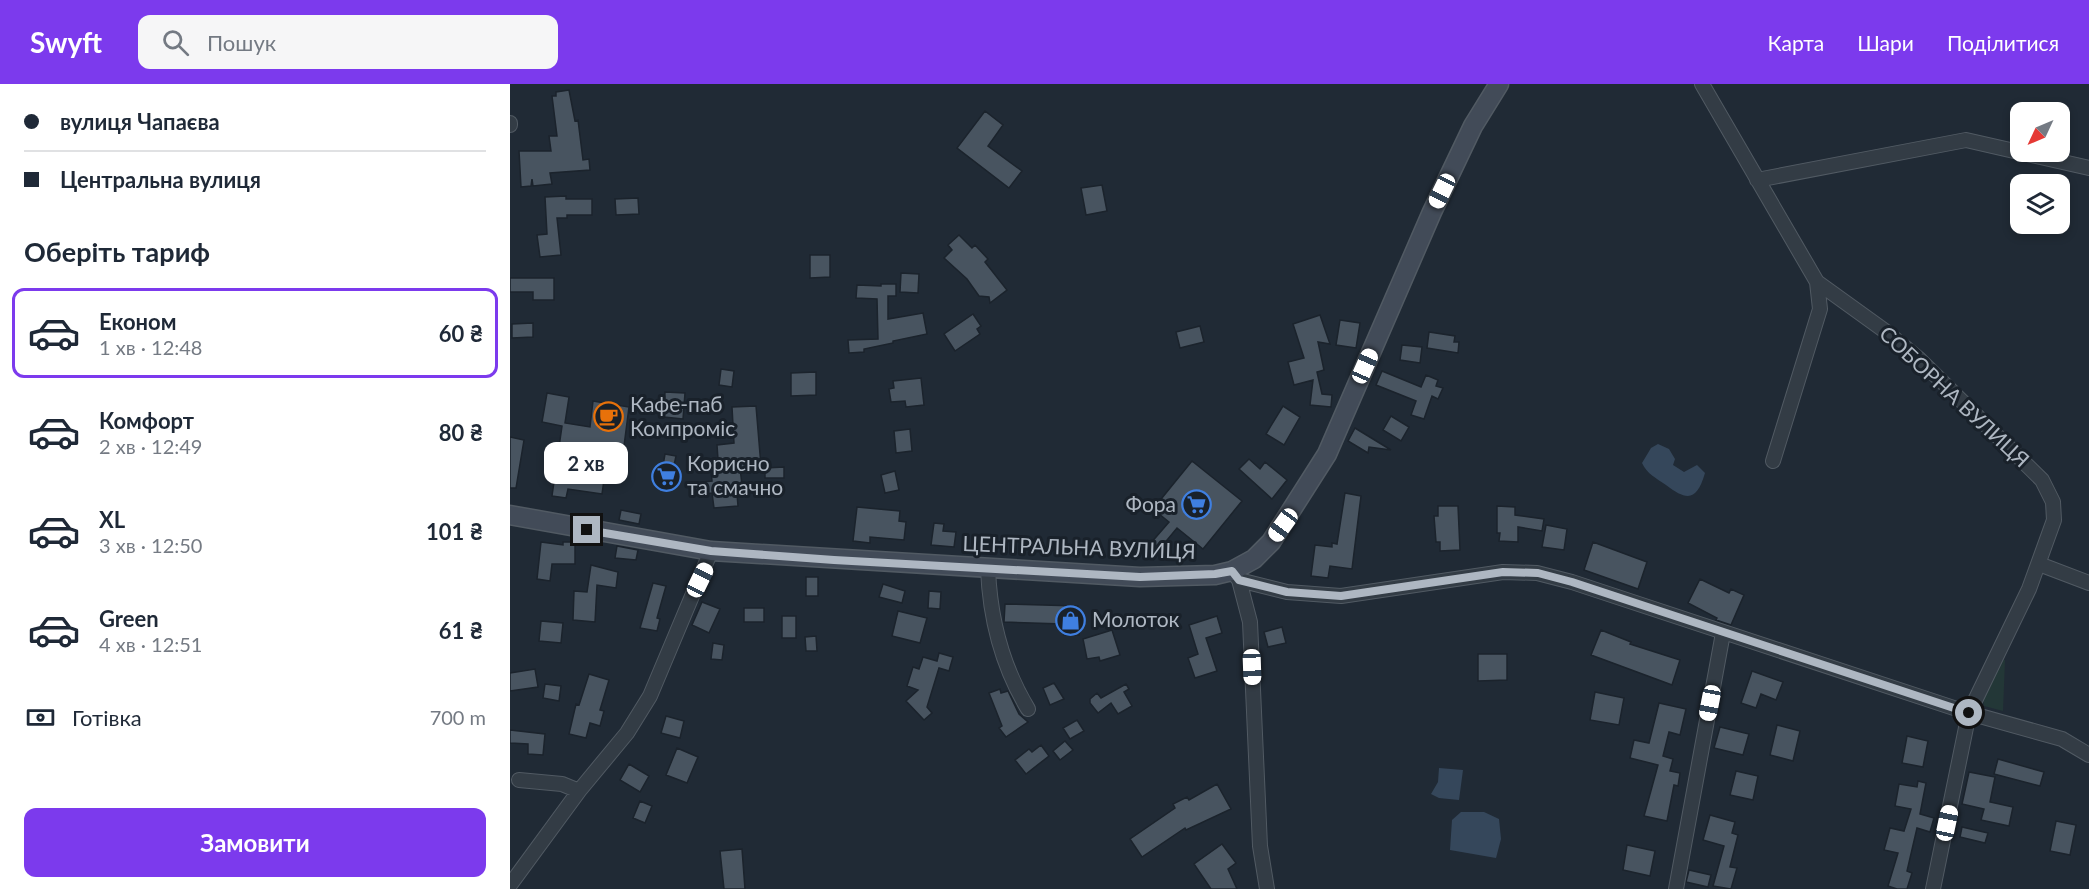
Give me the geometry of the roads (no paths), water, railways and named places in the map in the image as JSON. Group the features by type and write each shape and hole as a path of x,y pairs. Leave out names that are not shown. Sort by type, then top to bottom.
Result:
{"street":[{"name":"ЦЕНТРАЛЬНА ВУЛИЦЯ","path":"510,515 711,551 1140,577 1236,575 1271,542 1327,454 1432,212 1473,126 1499,84"},
{"name":"СОБОРНА ВУЛИЦЯ","path":"1702,84 1817,282 1885,331 1918,359 2042,480 2053,502 2054,520 2039,564 1969,713 1933,889"},
{"path":"1757,180 1966,140 2089,168"},
{"path":"1773,461 1820,309 1817,282"},
{"path":"510,885 579,791 627,733 650,696 711,551"},
{"path":"2039,564 2089,583"},
{"path":"988,569 996,635 1007,668 1028,709"},
{"path":"1236,575 1287,592 1341,596 1503,572 1538,573 1572,582 1969,713 2062,739 2089,755"},
{"path":"1236,575 1250,622 1260,846 1267,889"},
{"path":"1676,889 1723,633"},
{"path":"519,780 562,784 579,791"}],"water":[{"path":"1658,444 1669,449 1675,459 1673,465 1684,472 1697,465 1705,473 1699,489 1691,496 1680,494 1646,470 1642,463 1651,448"},
{"path":"1439,768 1463,770 1459,800 1439,798 1431,794 1438,782"},
{"path":"1461,812 1484,812 1499,819 1501,839 1496,858 1450,850 1452,820"}],"place":[{"name":"Кафе-паб Компроміс","path":"609,417"},
{"name":"Корисно та смачно","path":"666,476"},
{"name":"Фора","path":"1197,505"},
{"name":"Молоток","path":"1071,620"}]}
